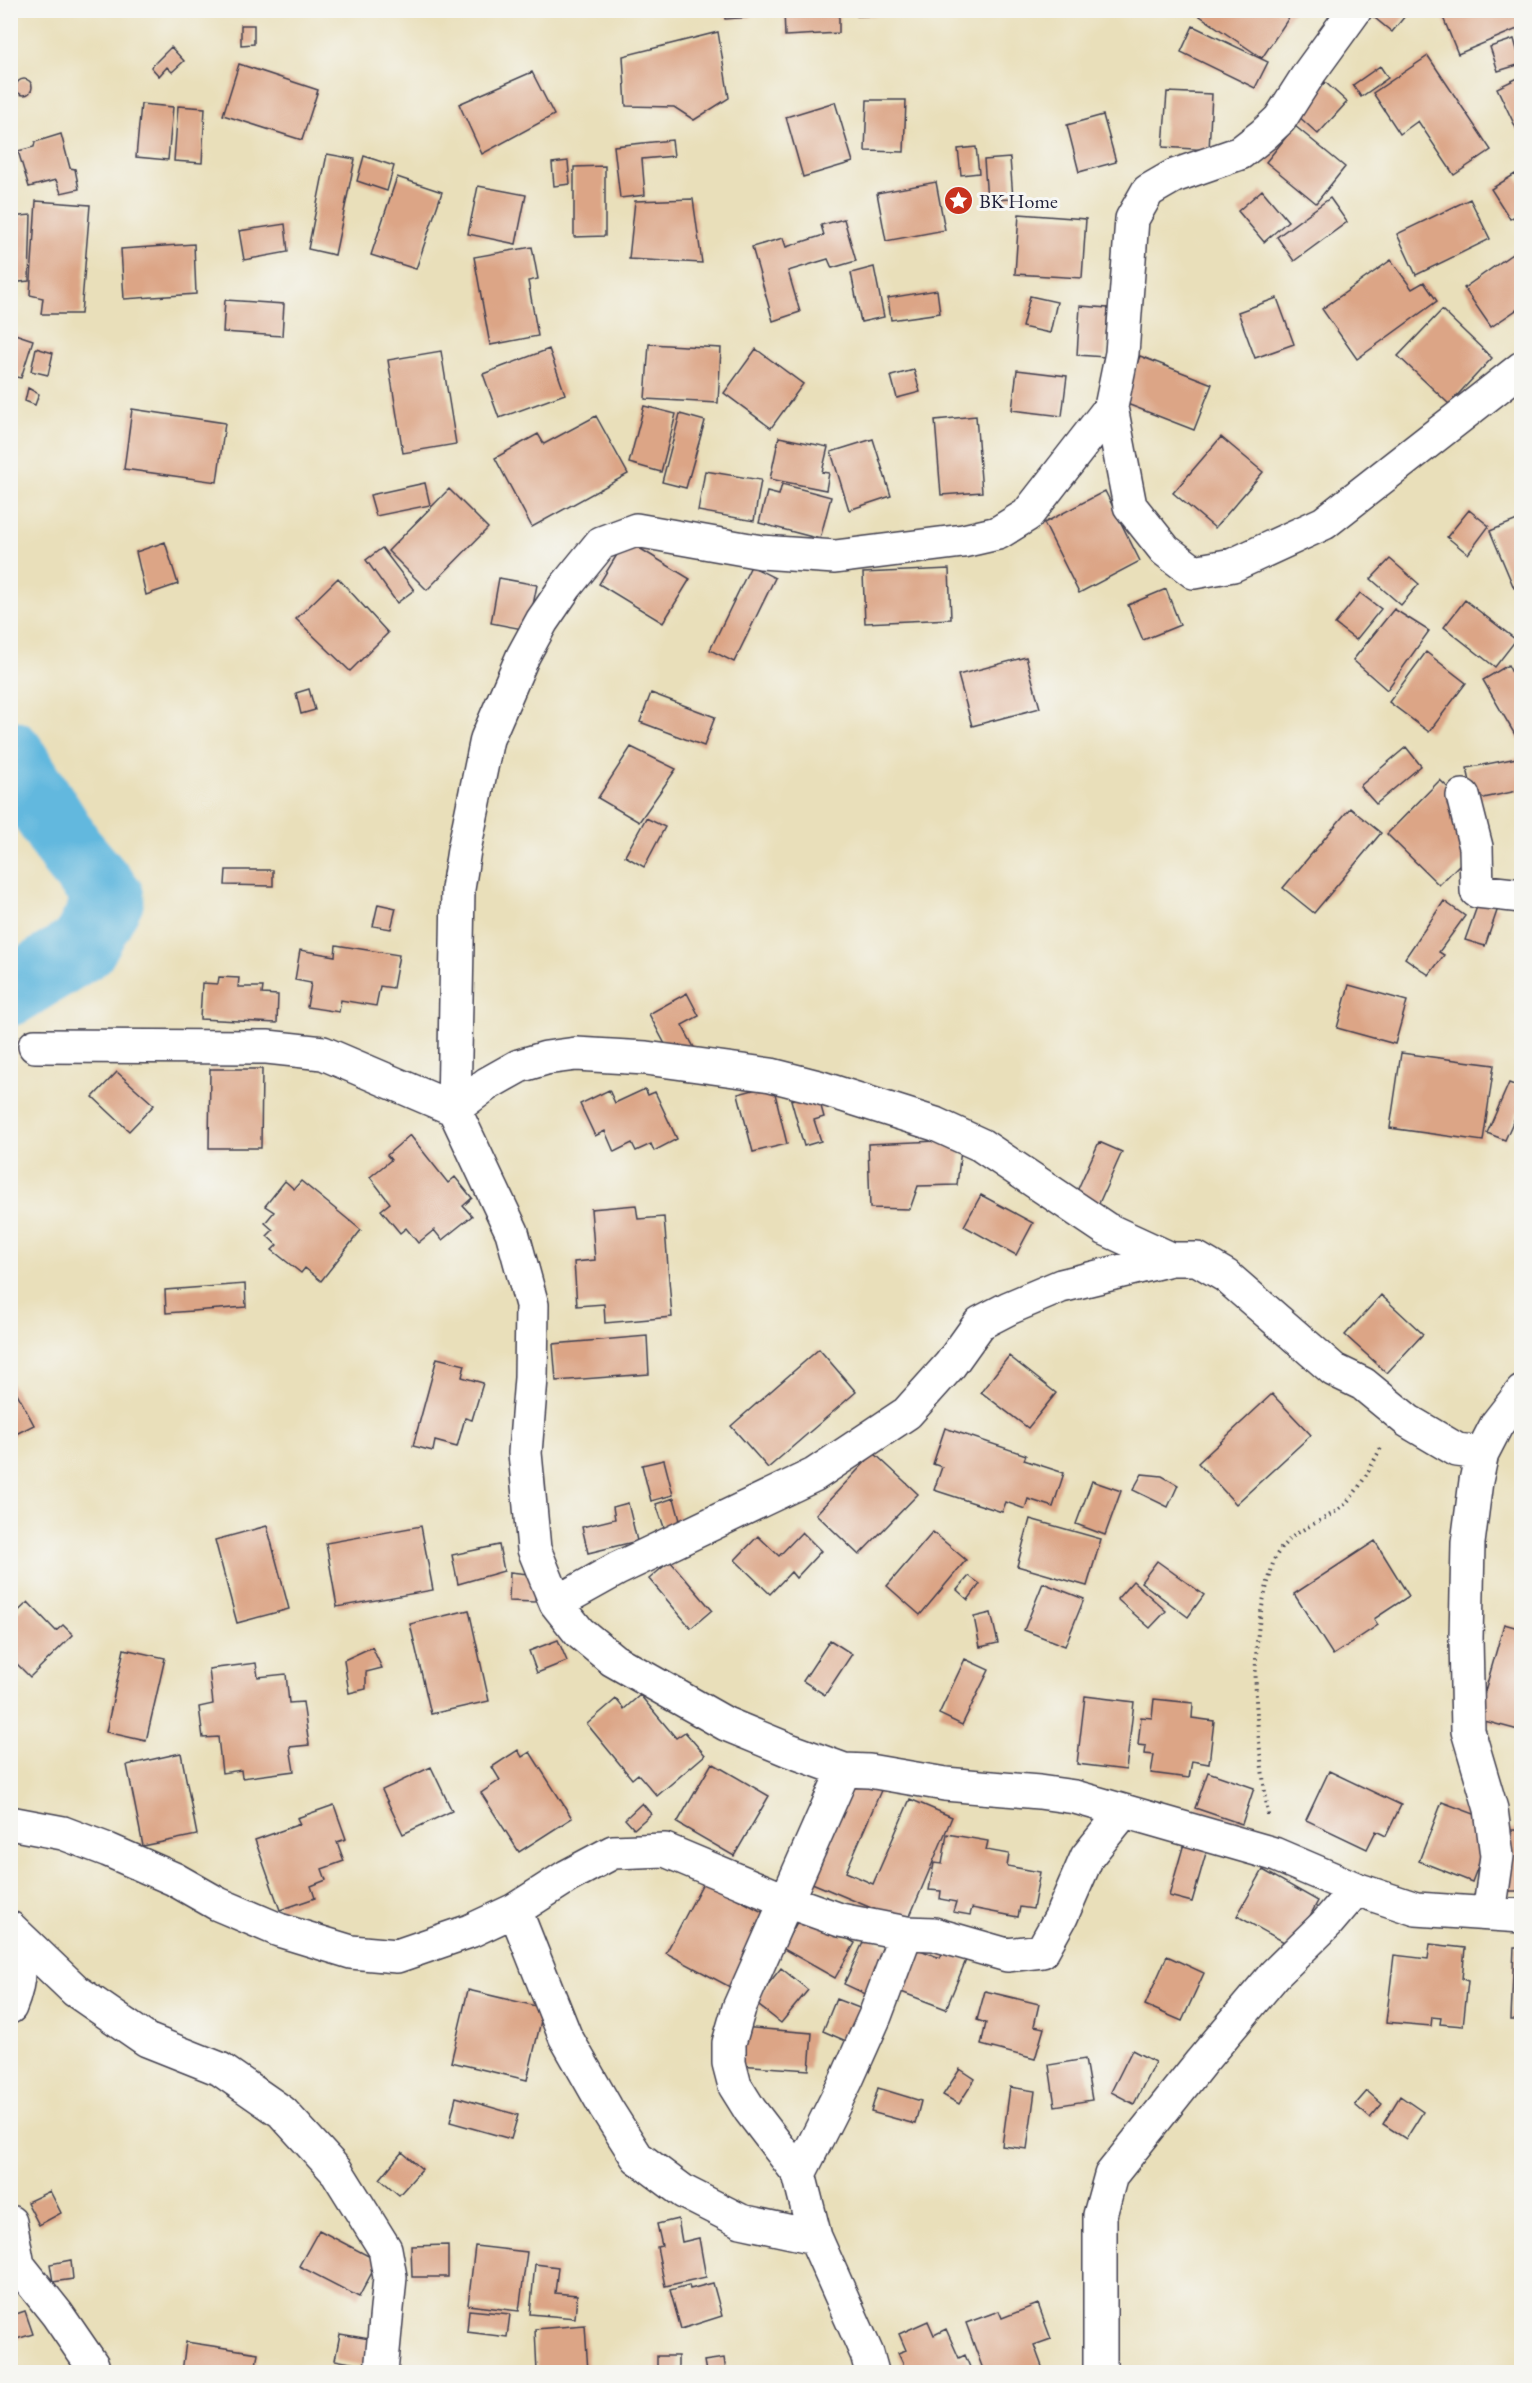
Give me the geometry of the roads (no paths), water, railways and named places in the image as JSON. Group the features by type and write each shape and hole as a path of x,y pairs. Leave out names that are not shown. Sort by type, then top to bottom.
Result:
{"street":[{"path":"1354,10 1280,118 1263,135 1240,153 1174,176 1148,191 1132,219 1122,353 1111,407 1130,506 1165,550 1194,572 1233,566 1324,524 1521,368"},
{"path":"1111,407 1027,515 998,533 963,541 835,557 761,552 636,530 602,543 566,586 542,621 519,665 487,739 458,889 454,1109 512,1232 532,1305 531,1378 525,1453 534,1549 556,1603 579,1632 613,1660 726,1724 789,1750 844,1770 868,1771 945,1784 1075,1797 1274,1854 1356,1889 1416,1909 1521,1916"},
{"path":"1463,796 1476,847 1476,891 1521,896"},
{"path":"35,1046 267,1047 323,1053 454,1109"},
{"path":"454,1109 488,1084 519,1066 546,1058 576,1054 646,1058 771,1075 818,1087 935,1124 981,1145 1106,1229 1171,1259"},
{"path":"556,1603 617,1569 814,1475 907,1413 950,1365 980,1323 1061,1286 1171,1259 1197,1259 1226,1276 1334,1370 1363,1384 1398,1414 1457,1450 1482,1453"},
{"path":"1489,1914 1497,1856 1491,1809 1468,1731 1466,1639 1468,1543 1482,1453 1497,1424 1521,1392"},
{"path":"844,1770 739,2008 729,2043 729,2063 735,2086 750,2110 799,2174 815,2237 867,2354 872,2373"},
{"path":"10,1823 63,1833 108,1850 165,1875 218,1904 279,1930 351,1952 397,1956 470,1931 514,1910 568,1876 613,1852 665,1850 787,1901 840,1920 906,1933 934,1934 1007,1955 1042,1951 1056,1927 1087,1857 1124,1811"},
{"path":"1100,2373 1100,2215 1111,2175 1275,1974 1328,1923 1356,1889"},
{"path":"514,1910 566,2036 606,2108 637,2157 684,2192 741,2222 815,2237"},
{"path":"10,2007 17,1992 20,1970 11,1929"},
{"path":"11,1929 76,1991 147,2040 220,2069 282,2112 338,2172 385,2249 390,2277 381,2373"},
{"path":"799,2174 846,2081 875,2016 906,1933"},
{"path":"10,2222 14,2269 57,2314 92,2365 94,2373"}],"waterway":[{"path":"10,754 72,853 110,898 83,947 10,992"}],"place":[{"name":"BK Home","path":"958,201"}]}
